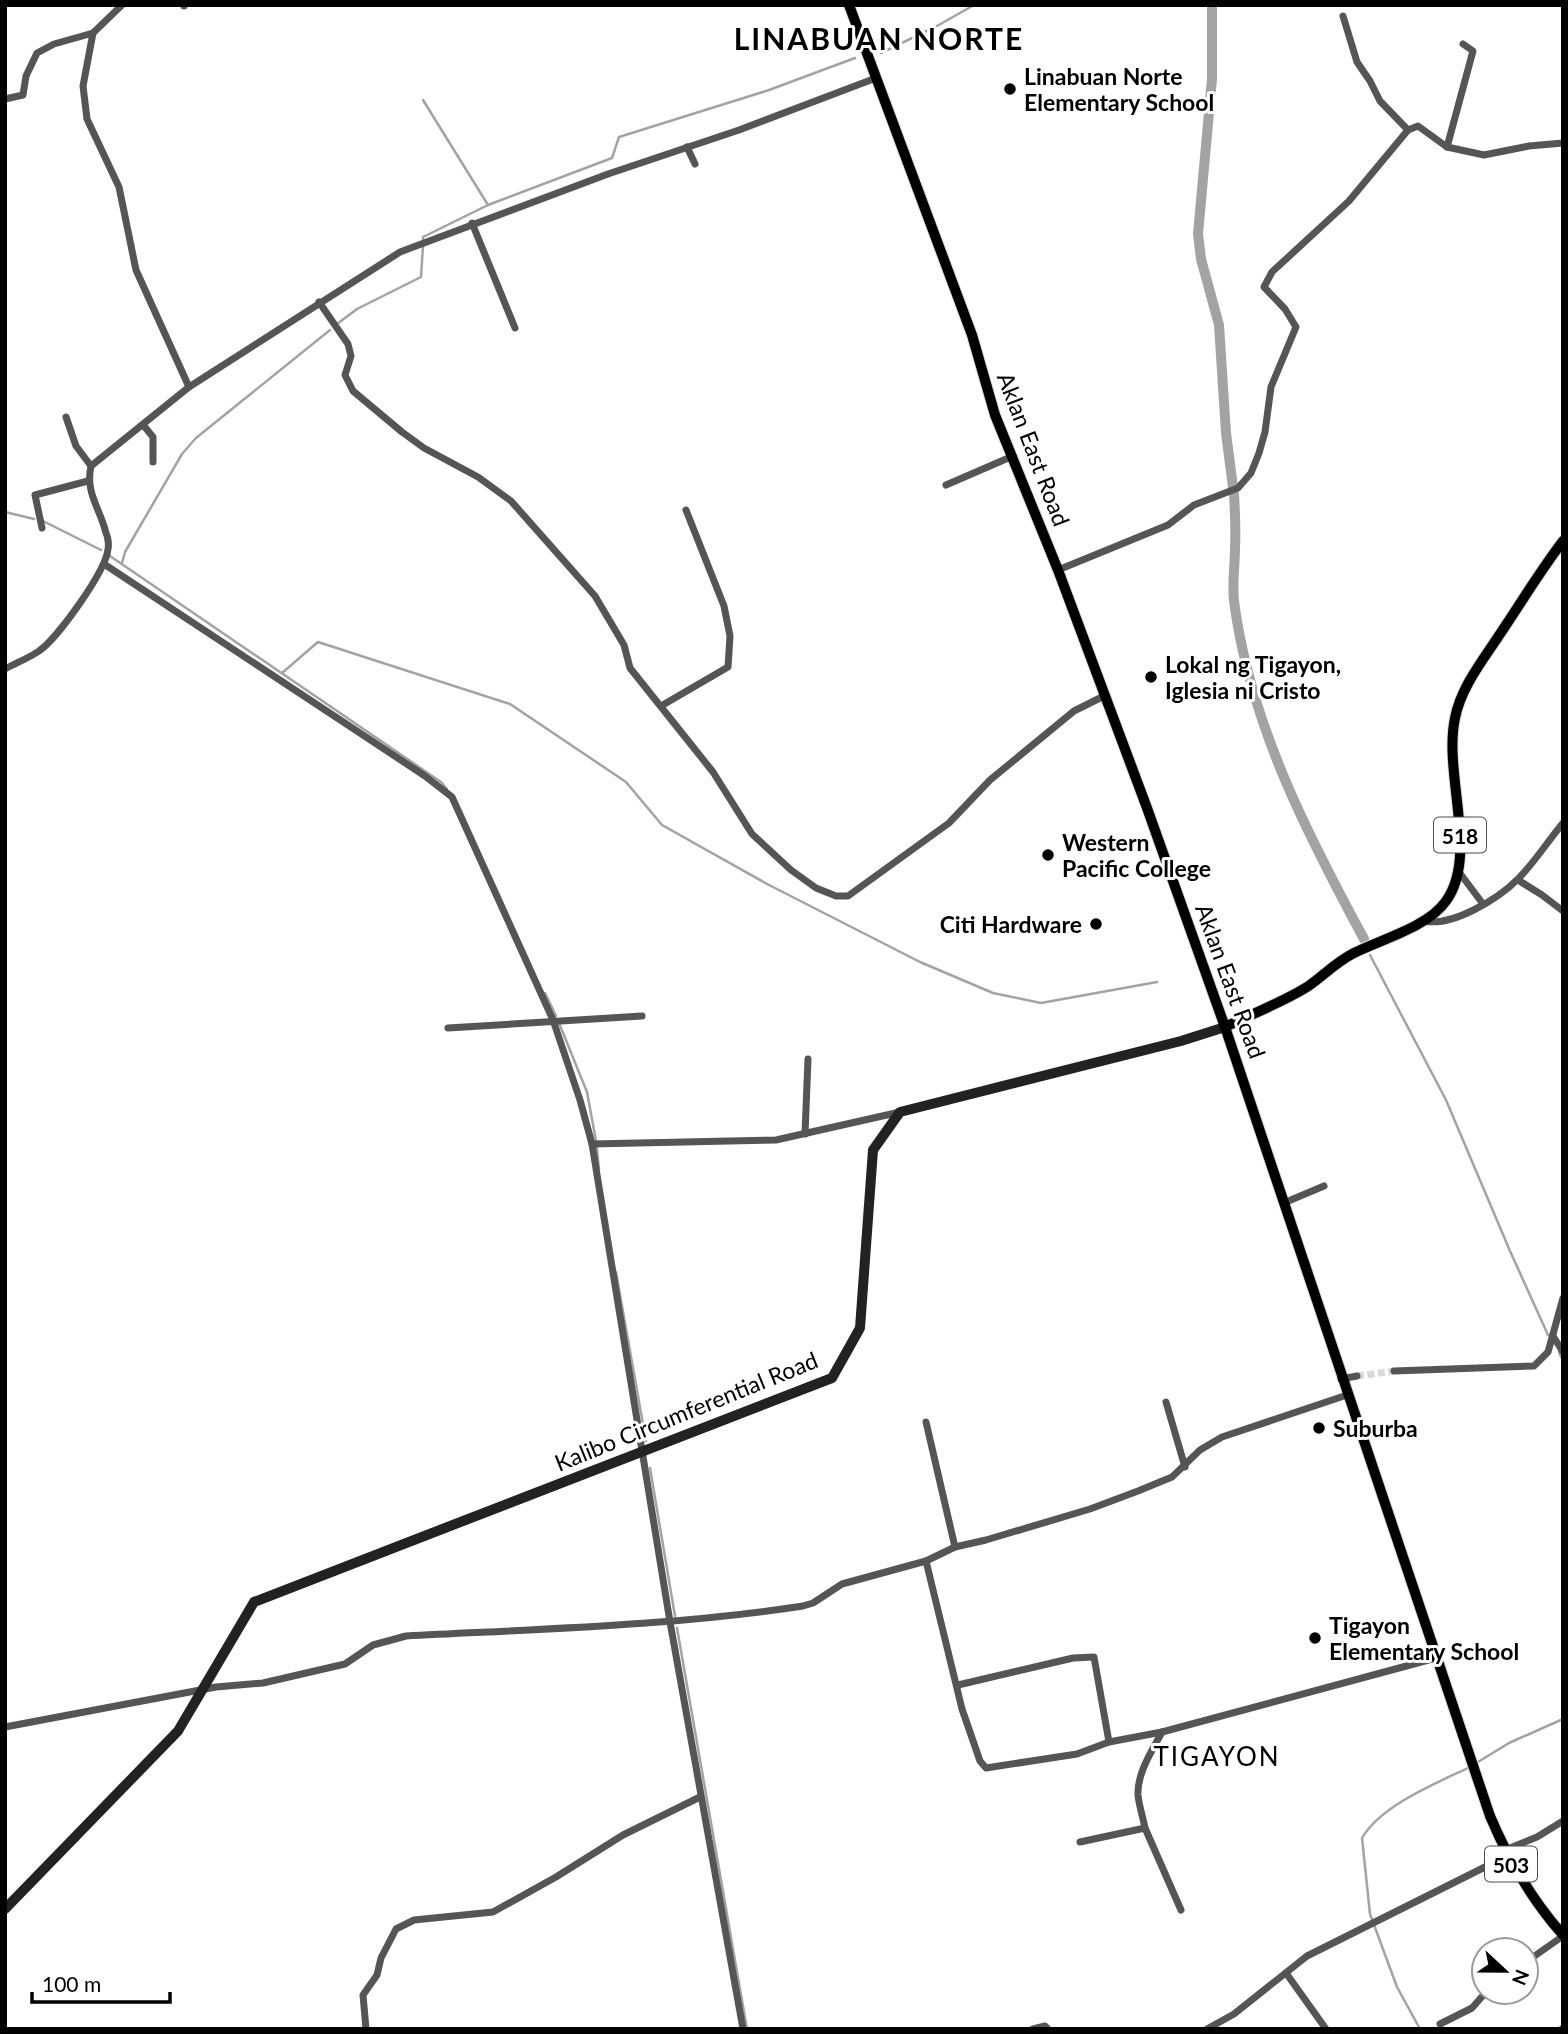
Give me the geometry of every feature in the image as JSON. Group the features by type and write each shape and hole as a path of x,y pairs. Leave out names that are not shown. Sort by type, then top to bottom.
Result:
{"main road":[{"name":"Aklan East Road","path":"849,5 972,335 995,415 1058,570 1225,1027 1286,1202 1342,1379 1478,1782 1506,1853"},
{"name":"518","path":"900,1112 1181,1041 1225,1027 1294,994 1352,954 1424,921 1439,910 1448,900 1459,872 1460,838 1451,746 1460,701 1477,670 1563,541"},
{"name":"Kalibo Circumferential Road","path":"5,1909 178,1731 254,1602 832,1378 860,1328 873,1150 900,1112"},
{"name":"503","path":"1506,1853 1538,1907 1563,1935"}],"street":[{"path":"5,99 23,95 26,76 37,53 54,44 93,33 122,5"},
{"path":"1343,16 1357,62 1380,101 1408,130"},
{"path":"93,33 83,86 87,119 119,187 136,270 189,387"},
{"path":"1447,147 1474,51 1463,44"},
{"path":"5,669 40,651 61,632 104,564 108,549 106,533 97,514 88,481 91,466 144,426 189,387 400,252 472,223 876,78"},
{"path":"1058,570 1168,524 1194,505 1238,488 1251,473 1265,432 1271,387 1296,327 1264,287 1266,280 1349,201 1408,130 1418,125 1447,147 1484,155 1529,146 1563,143"},
{"path":"687,147 695,164"},
{"path":"472,223 515,328"},
{"path":"318,302 348,344 351,356 345,375 353,391 424,448 478,477 511,501 595,596 624,645 630,668 713,772 752,834 791,870 816,888 848,896 949,823 990,780 1074,711 1104,696"},
{"path":"66,416 76,446 91,466"},
{"path":"144,426 153,437 153,462"},
{"path":"946,485 1013,456"},
{"path":"42,528 35,495 88,481"},
{"path":"661,706 728,667 730,636 724,606 686,510"},
{"path":"104,564 452,797 553,1020 592,1144 670,1622 743,2029"},
{"path":"1424,921 1442,923 1483,904 1518,880 1563,823"},
{"path":"1459,872 1483,904"},
{"path":"1518,880 1563,911"},
{"path":"448,1028 642,1016"},
{"path":"805,1134 808,1059"},
{"path":"592,1144 776,1140 900,1112"},
{"path":"1286,1202 1324,1186"},
{"path":"1394,1371 1534,1366 1548,1352 1563,1298"},
{"path":"1553,1336 1563,1352"},
{"path":"1342,1379 1357,1376"},
{"path":"5,1727 203,1689 263,1683 345,1664 373,1645 406,1636 670,1622 813,1604 842,1584 926,1561 955,1547 1090,1509 1172,1477 1200,1450 1222,1437 1348,1395"},
{"path":"1166,1402 1185,1466"},
{"path":"926,1422 955,1547"},
{"path":"926,1561 962,1709 980,1761 986,1768 1077,1754 1109,1742 1162,1732 1436,1658"},
{"path":"958,1685 1073,1658 1094,1657 1109,1742"},
{"path":"1162,1732 1146,1762 1138,1794 1145,1828 1181,1910"},
{"path":"366,2029 363,1995 377,1975 381,1958 396,1928 414,1920 493,1912 623,1835 700,1797"},
{"path":"1207,2029 1234,2014 1307,1956 1563,1821"},
{"path":"1080,1842 1145,1828"},
{"path":"1540,1952 1563,1935"},
{"path":"1286,1973 1326,2029"},
{"path":"1440,2024 1474,2006"},
{"path":"1033,2029 1045,2026 1048,2029"}],"waterway":[{"path":"881,53 974,5"},
{"path":"1212,5 1212,79 1198,234 1201,259 1219,325 1226,433 1233,487"},
{"path":"423,240 423,237 488,205 612,158 619,137 769,90 855,58"},
{"path":"423,100 488,205"},
{"path":"337,324 357,309 421,277 423,246"},
{"path":"122,563 125,552 182,454 196,438 330,330"},
{"path":"1234,494 1234,601 1253,690 1283,776 1321,858 1364,939"},
{"path":"5,512 34,519"},
{"path":"43,521 101,550"},
{"path":"110,556 441,782 447,789"},
{"path":"282,673 318,642 510,704 626,782 662,825 769,885 920,962 993,993 1041,1003 1157,982"},
{"path":"1370,955 1446,1100 1548,1335"},
{"path":"545,993 556,1016"},
{"path":"559,1023 587,1092 596,1141"},
{"path":"597,1148 599,1169"},
{"path":"616,1272 646,1441"},
{"path":"1559,1352 1563,1361"},
{"path":"650,1468 675,1616"},
{"path":"677,1628 747,2029"},
{"path":"1478,1762 1509,1743 1563,1719"},
{"path":"1420,2029 1397,1987 1370,1914 1362,1838 1382,1815 1396,1805 1470,1767"}],"tunnel":[{"path":"1357,1376 1394,1371"}],"place":[{"name":"Linabuan Norte Elementary School","path":"1010,89"},
{"name":"Lokal ng Tigayon, Iglesia ni Cristo","path":"1151,677"},
{"name":"Western Pacific College","path":"1048,855"},
{"name":"Citi Hardware","path":"1096,924"},
{"name":"Suburba","path":"1319,1428"},
{"name":"Tigayon Elementary School","path":"1315,1638"}],"district":[{"name":"LINABUAN NORTE","path":"879,38"},
{"name":"TIGAYON","path":"1217,1756"}]}
